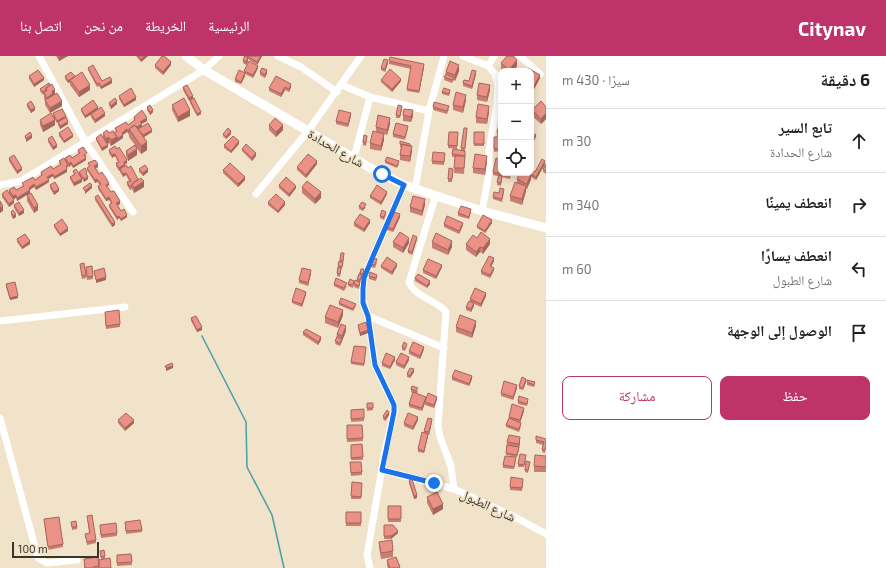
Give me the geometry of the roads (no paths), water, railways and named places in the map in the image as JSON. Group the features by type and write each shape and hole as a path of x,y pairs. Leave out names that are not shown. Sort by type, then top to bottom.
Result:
{"street":[{"path":"39,56 86,143 134,212"},
{"name":"شارع الحدادة","path":"186,56 204,70 354,158 404,185 482,211 546,228"},
{"path":"0,185 21,180 86,143 204,70 218,56"},
{"path":"278,56 301,67 337,92"},
{"path":"256,194 308,131 342,85 361,56"},
{"path":"414,189 429,111 444,56"},
{"path":"463,56 488,66 495,74 499,94 489,151 489,173 482,211"},
{"path":"488,66 494,56"},
{"path":"520,56 540,74"},
{"path":"342,85 370,97 429,111"},
{"path":"354,158 370,97"},
{"path":"370,568 367,555 394,412 394,405 375,365 368,316 363,303 364,278 404,185"},
{"path":"436,195 409,282 414,291 446,312 438,425 440,437 451,466 454,489"},
{"path":"0,321 125,307"},
{"path":"368,316 444,348"},
{"path":"0,418 38,558 43,562 52,564 77,560"},
{"name":"شارع الطبول","path":"382,470 454,489 513,516 546,534"}],"waterway":[{"path":"202,336 246,422 247,467 272,515 284,568"}]}
